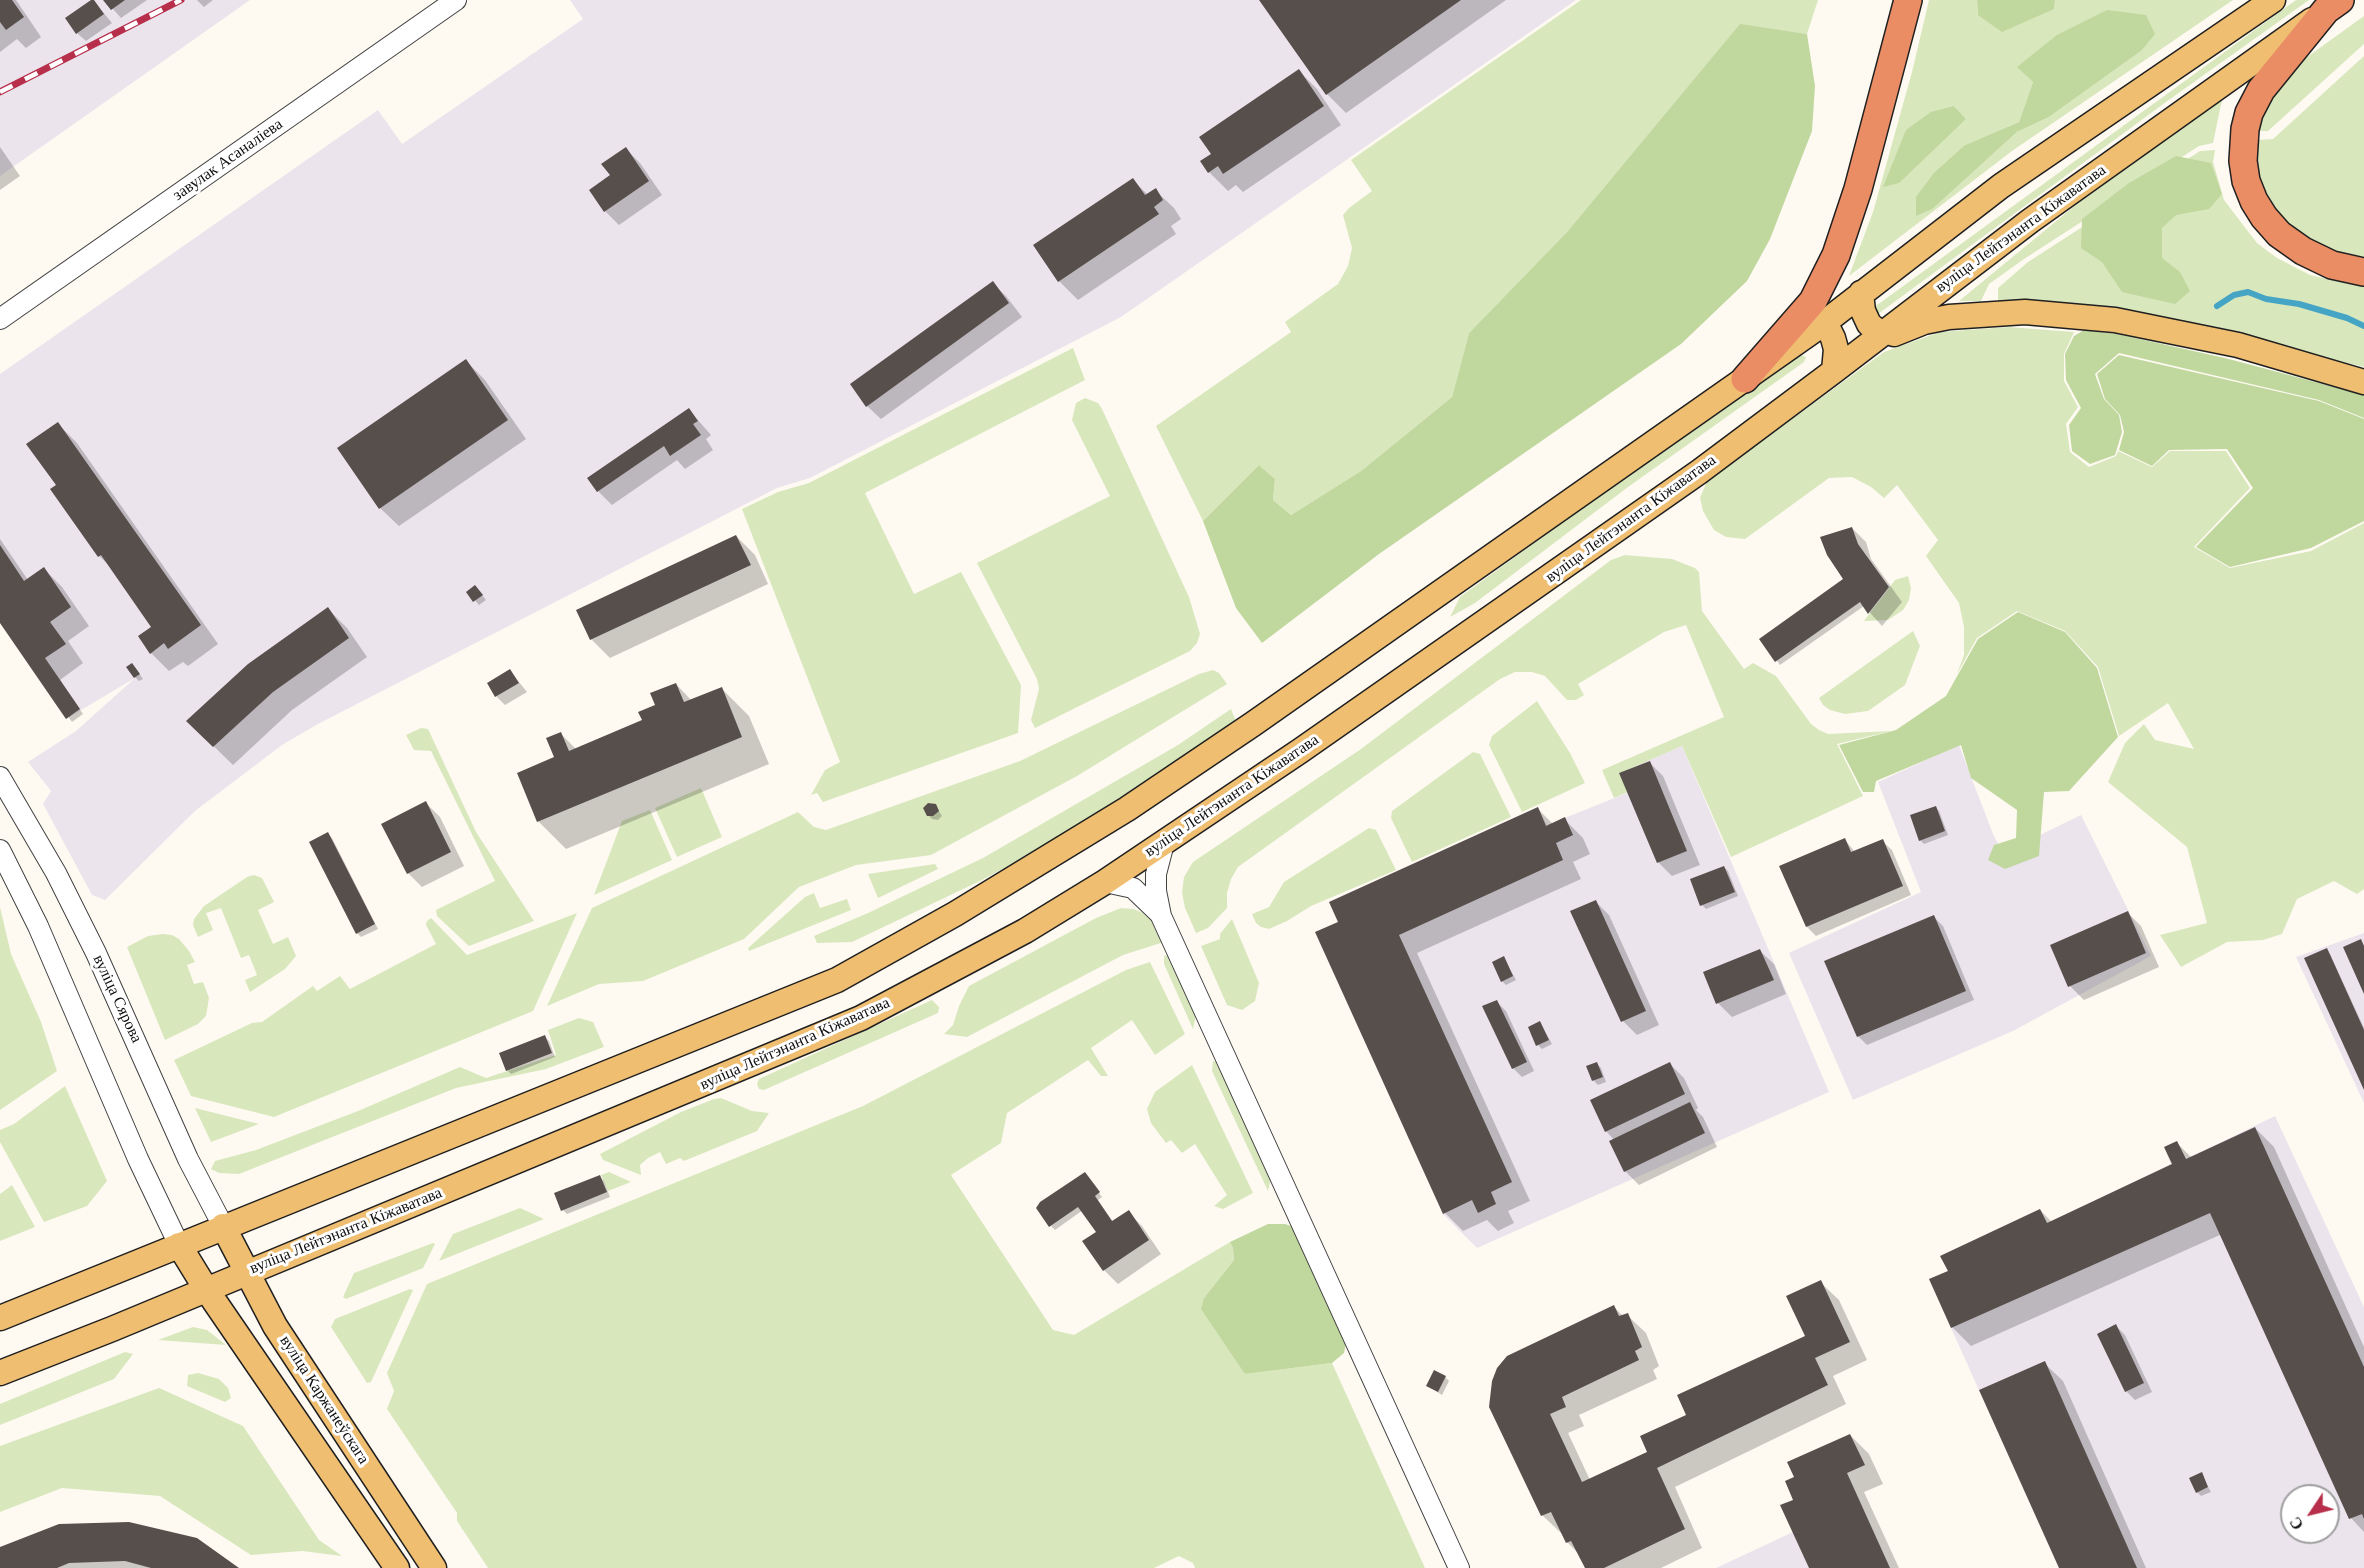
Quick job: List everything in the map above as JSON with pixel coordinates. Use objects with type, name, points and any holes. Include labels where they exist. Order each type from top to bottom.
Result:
[{"type":"highway","points":[[1745,379],[1813,301],[1836,255],[1858,189],[1908,0]]},
{"type":"highway","points":[[2333,5],[2261,90],[2249,113],[2243,161],[2246,181],[2264,217],[2279,234],[2303,251],[2332,265],[2364,272]]},
{"type":"main road","points":[[0,1318],[223,1226],[779,1004],[846,975],[965,908],[1127,809],[1427,603],[1820,326],[2001,186],[2273,0]]},
{"type":"main road","name":"вуліца Лейтэнанта Кіжаватава","points":[[0,1373],[120,1326],[861,1018],[1025,931],[1164,843],[1502,611],[1699,472],[2030,221],[2333,5]]},
{"type":"main road","points":[[1862,293],[1863,311],[1869,324],[1881,334]]},
{"type":"main road","points":[[1834,371],[1895,333],[1924,322],[1950,317],[2025,312],[2115,320],[2227,343],[2364,382]]},
{"type":"main road","points":[[1820,326],[1829,330],[1833,338],[1836,349],[1834,371]]},
{"type":"main road","name":"вуліца Каржанеўскага","points":[[223,1226],[275,1326],[434,1568]]},
{"type":"main road","name":"вуліца Каржанеўскага","points":[[179,1245],[206,1289],[397,1568]]},
{"type":"street","name":"завулак Асаналіева","points":[[0,319],[456,0]]},
{"type":"street","name":"вуліца Сярова","points":[[3,787],[57,873],[96,953],[188,1159],[223,1226]]},
{"type":"street","points":[[1164,843],[1156,874],[1156,891],[1161,916],[1459,1568]]},
{"type":"street","points":[[0,850],[38,926],[133,1149],[179,1245]]},
{"type":"street","points":[[1105,882],[1133,888],[1161,916]]},
{"type":"shaded area","points":[[0,0],[250,0],[0,176]]},
{"type":"shaded area","points":[[570,0],[1576,0],[1121,317],[810,478],[777,488],[318,724],[282,745],[195,811],[105,900],[92,895],[43,804],[51,791],[28,762],[76,731],[135,678],[66,719],[0,623],[0,374],[378,110],[402,144],[583,19]]},
{"type":"shaded area","points":[[1959,745],[1993,834],[2003,853],[2081,815],[2151,956],[2013,1031],[1853,1100],[1789,953],[1921,892],[1878,782]]},
{"type":"shaded area","points":[[1682,746],[1829,1092],[1477,1248],[1443,1214],[1315,932],[1338,922],[1329,902],[1538,807],[1547,825],[1627,793],[1619,773]]},
{"type":"shaded area","points":[[2364,933],[2364,1103],[2296,957]]},
{"type":"shaded area","points":[[2275,1116],[2364,1307],[2364,1568],[2059,1568],[1929,1279],[1948,1271],[1940,1256],[2040,1209],[2048,1223],[2171,1164],[2164,1147],[2177,1141],[2186,1159]]},
{"type":"shaded area","points":[[1793,1532],[1809,1568],[1716,1568]]},
{"type":"green space","points":[[1581,0],[1818,0],[1807,34],[1740,25],[1567,232],[1469,333],[1452,397],[1361,471],[1291,515],[1273,500],[1275,479],[1259,465],[1203,521],[1156,426],[1291,332],[1285,322],[1338,284],[1348,266],[1352,248],[1343,215],[1372,191],[1351,160]]},
{"type":"green space","points":[[1929,0],[1977,0],[1978,15],[2054,9],[2055,0],[2233,0],[2012,151],[1849,276],[1873,212],[1912,72]],"holes":[[[2141,51],[2049,117],[2017,132],[1978,167],[1965,145],[2019,122],[2033,82],[2018,67]],[[1954,106],[1966,119],[1943,140]]]},
{"type":"green space","points":[[1977,0],[2055,0],[2054,9],[2002,32],[1978,15]]},
{"type":"green space","points":[[2296,0],[2309,0],[1878,314],[1873,308]]},
{"type":"green space","points":[[2107,10],[2146,15],[2155,34],[2141,51],[2049,117],[2017,132],[1932,209],[1916,216],[1916,197],[1934,173],[1965,145],[2019,122],[2033,82],[2017,67],[2057,35]]},
{"type":"green space","points":[[2364,16],[2364,44],[2268,131],[2259,131],[2263,113],[2289,73],[2303,60]]},
{"type":"green space","points":[[1740,24],[1807,34],[1815,86],[1812,131],[1770,239],[1747,281],[1681,344],[1379,554],[1262,643],[1236,608],[1203,521],[1259,465],[1275,479],[1273,500],[1291,515],[1361,471],[1452,397],[1469,333],[1567,232]]},
{"type":"green space","points":[[2364,56],[2364,257],[2340,253],[2314,242],[2289,226],[2270,202],[2257,175],[2255,151],[2257,140],[2273,139]]},
{"type":"green space","points":[[2222,100],[2213,143],[2199,146],[2024,259],[1989,284],[1981,301],[1959,301],[2077,204]]},
{"type":"green space","points":[[1954,106],[1966,119],[1899,183],[1883,187],[1906,130],[1931,112]]},
{"type":"green space","points":[[2215,150],[2213,162],[2224,200],[2257,243],[2277,258],[2310,275],[2340,282],[2364,283],[2364,367],[2139,313],[2058,302],[1998,300],[1998,288],[2028,262],[2200,151]]},
{"type":"green space","points":[[2176,156],[2211,163],[2222,194],[2209,209],[2176,215],[2162,228],[2162,258],[2180,272],[2190,291],[2175,304],[2122,292],[2102,262],[2081,248],[2082,219],[2129,183]]},
{"type":"green space","points":[[2009,327],[2074,332],[2064,354],[2064,381],[2078,407],[2066,424],[2070,452],[2089,467],[2116,456],[2118,451],[2152,467],[2170,451],[2226,451],[2250,488],[2194,547],[2230,568],[2311,551],[2364,523],[2364,889],[2357,894],[2334,881],[2297,899],[2282,934],[2263,940],[2227,942],[2181,967],[2160,935],[2207,923],[2187,847],[2108,782],[2125,743],[2144,724],[2155,740],[2194,749],[2168,703],[2119,736],[2098,667],[2065,631],[2017,611],[1977,638],[1957,674],[1964,655],[1964,627],[1959,603],[1926,556],[1938,540],[1897,485],[1884,498],[1871,487],[1852,477],[1829,478],[1745,539],[1726,537],[1714,530],[1703,511],[1700,498],[1707,481],[1884,352],[1940,332]]},
{"type":"green space","points":[[2084,330],[2117,334],[2225,358],[2364,395],[2364,418],[2319,400],[2119,353],[2095,374],[2104,399],[2119,415],[2122,432],[2115,455],[2090,464],[2072,451],[2069,425],[2081,408],[2066,380],[2065,354],[2074,336]]},
{"type":"green space","points":[[1073,348],[1085,380],[865,493],[914,594],[961,572],[1021,685],[1018,733],[823,802],[817,793],[811,795],[825,770],[840,762],[742,509],[778,492],[809,483]]},
{"type":"green space","points":[[1801,355],[1806,357],[1804,362],[1628,487],[1475,603],[1450,617],[1460,597],[1622,479]]},
{"type":"green space","points":[[2119,355],[2319,401],[2364,419],[2364,521],[2311,548],[2230,567],[2196,547],[2253,488],[2227,449],[2169,450],[2152,466],[2119,450],[2124,432],[2120,415],[2105,399],[2097,374]]},
{"type":"green space","points":[[1085,398],[1098,403],[1102,409],[1189,597],[1200,634],[1197,643],[1190,651],[1035,728],[1031,720],[1039,689],[1037,679],[977,563],[1110,496],[1072,420],[1076,403]]},
{"type":"green space","points":[[1625,555],[1672,559],[1695,568],[1699,572],[1702,611],[1744,669],[1753,663],[1776,676],[1811,724],[1819,730],[1828,734],[1891,731],[1837,744],[1863,796],[1731,857],[1682,746],[1620,773],[1628,792],[1614,798],[1602,770],[1724,717],[1686,625],[1664,632],[1578,684],[1584,695],[1576,700],[1567,700],[1545,676],[1532,672],[1515,672],[1500,679],[1238,867],[1227,893],[1227,908],[1208,928],[1196,933],[1185,908],[1182,893],[1184,877],[1193,862],[1361,749],[1611,560]]},
{"type":"green space","points":[[1908,576],[1911,588],[1909,600],[1903,610],[1888,620],[1864,621],[1895,580]]},
{"type":"green space","points":[[2018,612],[2065,632],[2097,668],[2118,737],[2069,791],[2044,792],[2039,856],[2005,869],[1988,860],[1994,845],[2016,838],[2017,810],[1971,778],[1961,745],[1876,781],[1874,792],[1863,792],[1839,745],[1896,730],[1946,696],[1978,639]]},
{"type":"green space","points":[[1913,631],[1920,646],[1905,685],[1868,711],[1845,714],[1830,710],[1823,705],[1819,698]]},
{"type":"green space","points":[[1213,670],[1219,673],[1227,684],[1077,776],[931,855],[856,865],[799,887],[744,939],[643,981],[599,984],[547,1006],[592,908],[798,812],[814,827],[826,830],[1020,761],[1199,674]]},
{"type":"green space","points":[[1537,701],[1570,753],[1585,783],[1522,812],[1489,745],[1492,736]]},
{"type":"green space","points":[[1231,709],[1235,719],[1226,735],[1055,841],[980,881],[852,942],[817,943],[814,936],[983,858],[1178,745]]},
{"type":"green space","points":[[421,728],[428,729],[476,832],[534,921],[469,946],[437,916],[436,910],[495,881],[431,751],[414,750],[406,735]]},
{"type":"green space","points":[[1473,752],[1480,754],[1511,817],[1412,862],[1391,818],[1392,811]]},
{"type":"green space","points":[[701,788],[722,837],[677,857],[655,808]]},
{"type":"green space","points":[[650,810],[672,860],[594,895],[622,821]]},
{"type":"green space","points":[[1369,828],[1376,830],[1396,870],[1311,906],[1269,929],[1256,923],[1252,914],[1269,907],[1284,882]]},
{"type":"green space","points":[[935,864],[938,869],[878,898],[868,874]]},
{"type":"green space","points":[[254,875],[262,878],[274,902],[258,910],[273,944],[288,937],[296,956],[285,969],[250,992],[245,980],[257,975],[249,955],[241,958],[221,908],[206,913],[213,930],[198,937],[193,925],[194,919],[204,906],[247,877]]},
{"type":"green space","points":[[814,893],[820,908],[847,899],[851,910],[749,951],[748,948],[805,897]]},
{"type":"green space","points":[[0,907],[11,954],[41,1022],[57,1071],[0,1110]]},
{"type":"green space","points":[[1121,908],[1141,912],[1153,922],[1164,942],[1123,955],[967,1037],[944,1034],[953,1025],[969,986],[1096,918]]},
{"type":"green space","points":[[577,913],[533,1011],[274,1117],[191,1096],[174,1060],[252,1023],[262,1022],[313,986],[317,991],[340,976],[350,989],[436,944],[426,925],[431,918],[467,955]]},
{"type":"green space","points":[[1232,919],[1259,983],[1255,1001],[1242,1010],[1227,1005],[1201,946],[1220,939],[1220,934]]},
{"type":"green space","points":[[163,934],[179,939],[189,951],[195,962],[187,965],[194,984],[203,982],[209,998],[206,1016],[198,1024],[165,1040],[127,947],[148,936]]},
{"type":"green space","points":[[1171,954],[1196,1015],[1193,1029],[1164,964],[1164,956]]},
{"type":"green space","points":[[1150,962],[1185,1034],[1155,1055],[1132,1020],[1091,1048],[1108,1076],[1101,1076],[1088,1060],[1007,1113],[1001,1143],[951,1175],[1053,1330],[1074,1335],[1230,1242],[1234,1260],[1204,1298],[1245,1374],[1332,1363],[1425,1568],[1195,1568],[1193,1563],[1179,1556],[1154,1568],[488,1568],[457,1521],[457,1513],[387,1409],[394,1391],[387,1373],[427,1284],[863,1106],[1126,970]]},
{"type":"green space","points":[[932,1000],[939,1007],[938,1013],[764,1090],[759,1089],[757,1084],[759,1079]]},
{"type":"green space","points":[[579,1018],[593,1022],[604,1047],[546,1069],[456,1088],[239,1174],[219,1173],[211,1169],[215,1161],[256,1150],[358,1111],[460,1067],[486,1078],[556,1055],[548,1030]]},
{"type":"green space","points":[[1213,1061],[1219,1063],[1271,1178],[1268,1191],[1212,1071]]},
{"type":"green space","points":[[1192,1065],[1253,1193],[1223,1209],[1214,1206],[1227,1195],[1195,1144],[1182,1153],[1171,1140],[1166,1143],[1151,1123],[1147,1109],[1155,1092]]},
{"type":"green space","points":[[65,1086],[107,1181],[87,1206],[44,1222],[0,1142],[0,1130],[14,1124]]},
{"type":"green space","points":[[721,1098],[752,1111],[769,1113],[757,1131],[684,1161],[680,1158],[666,1164],[660,1152],[640,1165],[641,1175],[603,1160],[600,1154],[681,1112]]},
{"type":"green space","points":[[195,1108],[259,1124],[211,1142]]},
{"type":"green space","points":[[609,1172],[631,1182],[608,1191],[601,1175]]},
{"type":"green space","points":[[12,1185],[35,1227],[0,1241],[0,1194]]},
{"type":"green space","points":[[520,1208],[544,1219],[439,1261],[453,1234]]},
{"type":"green space","points":[[1268,1224],[1285,1224],[1294,1227],[1347,1338],[1344,1353],[1332,1363],[1245,1374],[1201,1309],[1204,1298],[1234,1260],[1230,1242]]},
{"type":"green space","points":[[435,1244],[423,1268],[346,1299],[343,1297],[354,1273]]},
{"type":"green space","points":[[410,1289],[413,1290],[371,1382],[367,1383],[331,1327],[335,1319]]},
{"type":"green space","points":[[193,1327],[207,1330],[226,1345],[158,1340]]},
{"type":"green space","points":[[125,1352],[133,1354],[114,1379],[0,1425],[0,1404]]},
{"type":"green space","points":[[198,1373],[219,1379],[228,1388],[231,1398],[225,1402],[187,1386],[188,1375]]},
{"type":"green space","points":[[159,1388],[243,1426],[319,1540],[342,1556],[302,1551],[251,1555],[160,1496],[62,1488],[0,1512],[0,1446]]},
{"type":"building","points":[[0,0],[12,0],[24,17],[6,30],[0,22]]},
{"type":"building","points":[[94,0],[104,14],[76,34],[65,18]]},
{"type":"building","points":[[103,0],[125,0],[111,10]]},
{"type":"building","points":[[1259,0],[1461,0],[1326,95]]},
{"type":"building","points":[[1299,69],[1324,106],[1223,174],[1218,166],[1208,173],[1200,161],[1211,154],[1199,137]]},
{"type":"building","points":[[626,147],[649,181],[604,212],[589,190],[610,175],[601,164]]},
{"type":"building","points":[[1133,178],[1145,195],[1156,188],[1163,200],[1154,207],[1159,214],[1058,282],[1033,245]]},
{"type":"building","points":[[993,281],[1009,303],[866,407],[850,384]]},
{"type":"building","points":[[466,359],[508,420],[379,509],[337,448]]},
{"type":"building","points":[[689,408],[698,421],[693,424],[701,435],[670,456],[664,446],[597,492],[587,478]]},
{"type":"building","points":[[58,422],[201,625],[168,649],[164,643],[150,654],[138,636],[151,627],[101,555],[98,557],[50,489],[56,485],[26,444]]},
{"type":"building","points":[[1852,527],[1858,544],[1889,587],[1868,614],[1860,602],[1775,662],[1759,639],[1843,579],[1827,555],[1820,537]]},
{"type":"building","points":[[736,535],[751,565],[590,640],[576,610]]},
{"type":"building","points":[[0,545],[24,581],[44,567],[71,607],[50,622],[66,644],[45,658],[80,709],[66,719],[0,623]]},
{"type":"building","points":[[475,585],[483,595],[473,602],[466,592]]},
{"type":"building","points":[[328,607],[349,638],[273,692],[213,747],[186,721],[248,664]]},
{"type":"building","points":[[132,663],[140,674],[134,678],[126,667]]},
{"type":"building","points":[[510,669],[519,683],[495,697],[487,683]]},
{"type":"building","points":[[676,683],[684,702],[722,687],[742,737],[537,822],[517,773],[554,757],[546,738],[561,732],[569,751],[642,720],[638,712],[655,705],[650,693]]},
{"type":"building","points":[[1650,761],[1687,851],[1657,863],[1619,773]]},
{"type":"building","points":[[426,801],[451,852],[407,874],[381,824]]},
{"type":"building","points":[[928,803],[936,804],[939,811],[933,816],[927,816],[923,808]]},
{"type":"building","points":[[1936,806],[1945,831],[1919,841],[1910,815]]},
{"type":"building","points":[[1538,807],[1546,826],[1565,817],[1573,835],[1556,843],[1563,860],[1399,935],[1512,1182],[1491,1192],[1496,1204],[1478,1213],[1472,1200],[1443,1214],[1315,932],[1338,922],[1329,902]]},
{"type":"building","points":[[328,832],[375,924],[356,934],[309,842]]},
{"type":"building","points":[[1845,838],[1851,852],[1883,839],[1903,886],[1806,927],[1779,866]]},
{"type":"building","points":[[1724,866],[1735,892],[1700,906],[1690,879]]},
{"type":"building","points":[[1596,900],[1646,1011],[1621,1022],[1570,911]]},
{"type":"building","points":[[2128,911],[2146,953],[2068,987],[2050,945]]},
{"type":"building","points":[[1934,915],[1966,991],[1857,1037],[1824,961]]},
{"type":"building","points":[[2361,939],[2364,946],[2364,994],[2343,947]]},
{"type":"building","points":[[2327,948],[2364,1030],[2364,1090],[2304,958]]},
{"type":"building","points":[[1760,949],[1774,980],[1716,1004],[1703,972]]},
{"type":"building","points":[[1504,956],[1513,976],[1501,982],[1492,962]]},
{"type":"building","points":[[1497,1000],[1527,1062],[1512,1069],[1482,1006]]},
{"type":"building","points":[[1540,1021],[1549,1040],[1536,1046],[1528,1027]]},
{"type":"building","points":[[545,1035],[552,1053],[506,1071],[499,1053]]},
{"type":"building","points":[[1597,1062],[1603,1077],[1592,1081],[1586,1066]]},
{"type":"building","points":[[1670,1062],[1685,1094],[1605,1132],[1590,1100]]},
{"type":"building","points":[[1690,1102],[1705,1133],[1624,1172],[1609,1141]]},
{"type":"building","points":[[2255,1127],[2364,1367],[2364,1519],[2362,1514],[2349,1519],[2340,1499],[2340,1484],[2333,1484],[2210,1213],[1951,1328],[1929,1279],[1948,1271],[1940,1256],[2040,1209],[2047,1223],[2172,1164],[2164,1147],[2177,1141],[2186,1159]]},
{"type":"building","points":[[1085,1172],[1100,1192],[1095,1196],[1112,1221],[1129,1210],[1149,1240],[1103,1271],[1082,1241],[1096,1232],[1078,1207],[1049,1227],[1036,1208],[1040,1202]]},
{"type":"building","points":[[600,1175],[607,1192],[561,1211],[554,1193]]},
{"type":"building","points":[[1821,1280],[1850,1342],[1815,1358],[1828,1385],[1657,1468],[1685,1529],[1604,1568],[1585,1568],[1571,1541],[1566,1543],[1551,1512],[1541,1516],[1489,1407],[1492,1381],[1497,1368],[1507,1356],[1614,1305],[1619,1316],[1628,1313],[1642,1347],[1635,1351],[1639,1360],[1562,1397],[1566,1407],[1550,1414],[1582,1482],[1647,1452],[1640,1436],[1686,1415],[1677,1395],[1805,1336],[1786,1296]]},
{"type":"building","points":[[2116,1324],[2144,1383],[2125,1392],[2097,1334]]},
{"type":"building","points":[[2045,1361],[2137,1568],[2059,1568],[1979,1390]]},
{"type":"building","points":[[1434,1370],[1446,1376],[1438,1392],[1426,1386]]},
{"type":"building","points":[[1850,1434],[1865,1465],[1847,1473],[1890,1568],[1809,1568],[1780,1505],[1793,1500],[1785,1481],[1794,1477],[1787,1462]]},
{"type":"building","points":[[2202,1472],[2208,1487],[2196,1493],[2189,1478]]},
{"type":"building","points":[[129,1522],[197,1538],[239,1568],[151,1568],[125,1561],[69,1563],[57,1568],[0,1568],[0,1547],[59,1524]]},
{"type":"waterway","points":[[2217,306],[2234,295],[2248,292],[2266,299],[2299,304],[2347,318],[2364,326]]},
{"type":"railway","points":[[0,92],[181,0]]}]
